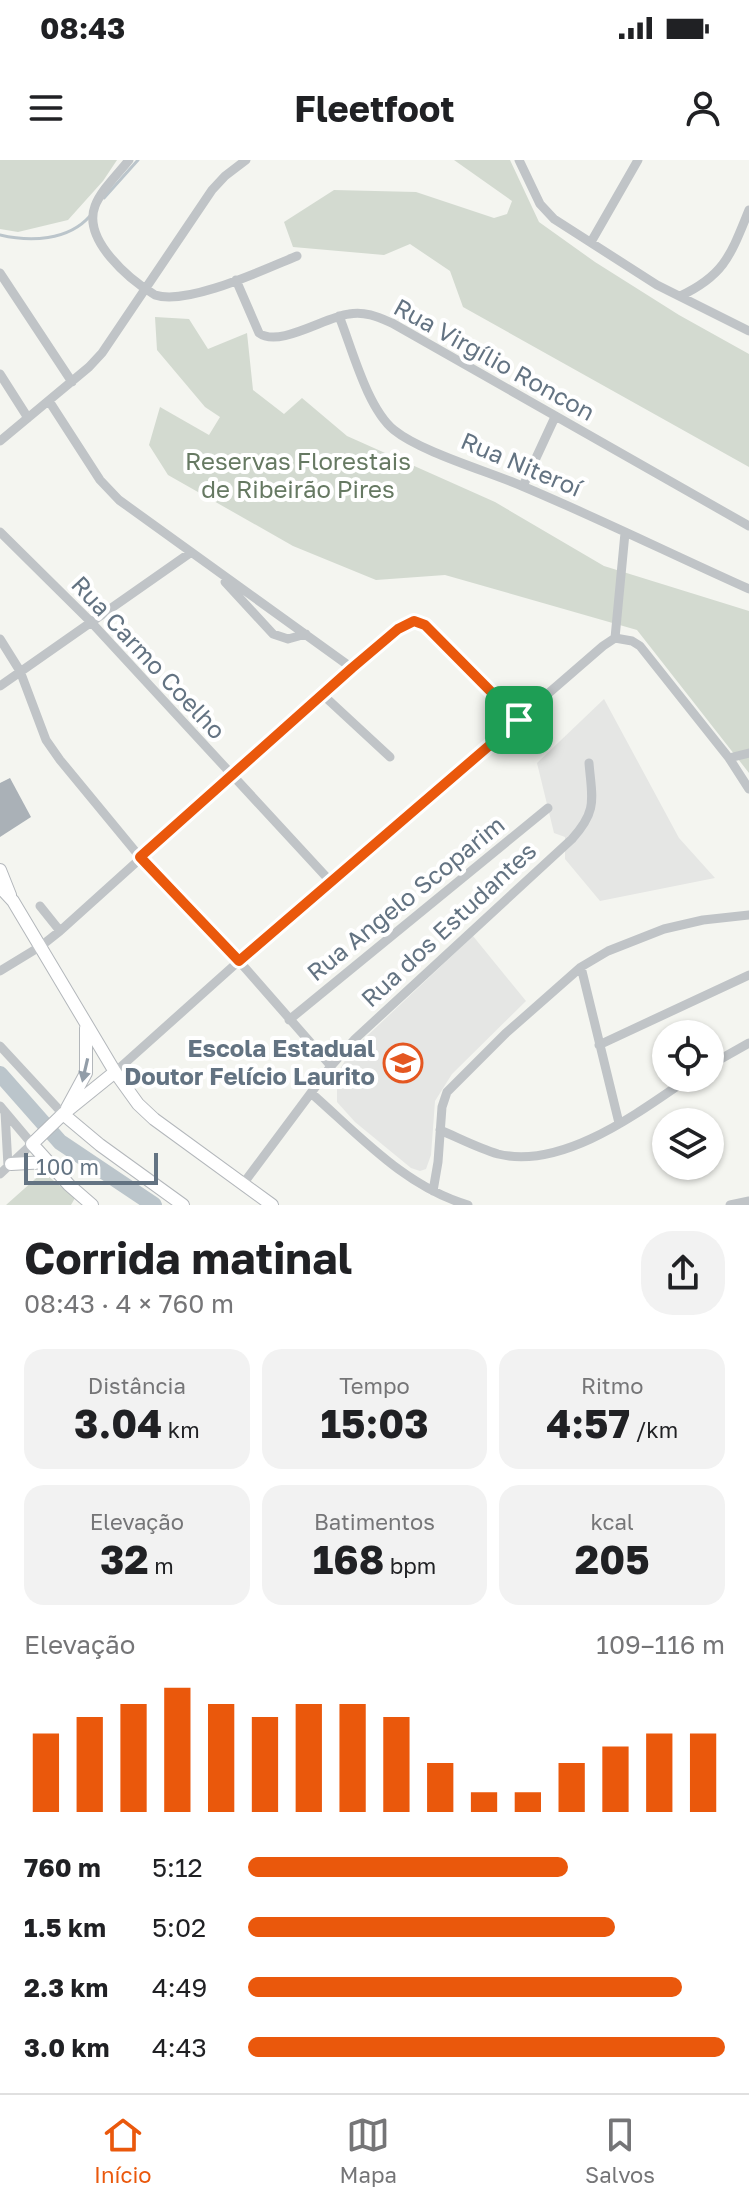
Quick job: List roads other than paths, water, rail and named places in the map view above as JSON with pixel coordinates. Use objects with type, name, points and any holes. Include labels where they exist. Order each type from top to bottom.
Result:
[{"type":"main road","points":[[0,871],[13,901],[115,1072],[138,1104],[272,1205]]},
{"type":"main road","points":[[0,887],[13,901]]},
{"type":"main road","points":[[60,1118],[86,1073],[86,1022]]},
{"type":"main road","points":[[92,1205],[32,1144],[115,1072]]},
{"type":"main road","points":[[60,1118],[183,1205]]},
{"type":"main road","points":[[10,1165],[47,1162]]},
{"type":"street","points":[[129,160],[94,207],[92,224],[99,242],[119,266],[146,290],[161,298],[175,298],[236,280],[297,256]]},
{"type":"street","points":[[0,441],[102,353],[212,190],[246,160]]},
{"type":"street","points":[[519,160],[547,213],[657,285],[749,331]]},
{"type":"street","points":[[591,242],[638,160]]},
{"type":"street","points":[[680,296],[703,285],[723,267],[749,210]]},
{"type":"street","points":[[0,273],[72,382]]},
{"type":"street","name":"Rua Virgílio Roncon","points":[[236,280],[259,333],[264,336],[286,335],[339,316],[363,313],[392,323],[749,526]]},
{"type":"street","name":"Rua Niteroí","points":[[339,316],[372,398],[393,429],[423,446],[523,486],[749,589]]},
{"type":"street","points":[[0,374],[28,418]]},
{"type":"street","points":[[49,401],[110,492],[352,668]]},
{"type":"street","points":[[523,486],[555,417]]},
{"type":"street","name":"Rua Carmo Coelho","points":[[0,532],[91,622],[331,882]]},
{"type":"street","points":[[615,638],[625,533]]},
{"type":"street","points":[[0,686],[190,553]]},
{"type":"street","points":[[218,573],[273,634],[288,639],[306,634]]},
{"type":"street","points":[[0,971],[60,931],[352,668],[398,629],[414,621],[425,625],[519,720]]},
{"type":"street","points":[[115,1072],[239,961],[615,638],[640,646],[729,758],[749,789]]},
{"type":"street","points":[[0,639],[20,671],[39,725],[53,750],[140,857],[239,961],[331,1066]]},
{"type":"street","points":[[323,695],[390,757]]},
{"type":"street","points":[[729,758],[749,753]]},
{"type":"street","name":"Rua dos Estudantes","points":[[243,1184],[331,1066],[355,1039],[589,821],[592,808],[589,763]]},
{"type":"street","name":"Rua Angelo Scoparim","points":[[289,1020],[548,808]]},
{"type":"street","points":[[40,906],[60,931]]},
{"type":"street","points":[[433,1191],[444,1098],[453,1084],[581,967],[608,951],[664,929],[703,920],[749,915]]},
{"type":"street","points":[[581,967],[619,1123]]},
{"type":"street","points":[[599,1045],[749,975]]},
{"type":"street","points":[[724,1057],[749,1043]]},
{"type":"street","points":[[0,1046],[60,1118]]},
{"type":"street","points":[[440,1130],[481,1148],[514,1156],[551,1152],[574,1146],[619,1123],[667,1092]]},
{"type":"street","points":[[311,1093],[399,1170],[433,1191],[468,1205]]},
{"type":"street","points":[[0,1174],[32,1144],[3,1109]]},
{"type":"street","points":[[3,1109],[10,1165]]},
{"type":"street","points":[[730,1205],[749,1201]]},
{"type":"waterway","points":[[104,198],[138,160]]},
{"type":"waterway","points":[[0,235],[48,238],[71,230],[90,216]]},
{"type":"waterway","points":[[0,1074],[60,1142],[154,1205]]},
{"type":"place","name":"Escola Estadual Doutor Felício Laurito","points":[[403,1063]]},
{"type":"park label","name":"Reservas Florestais de Ribeirão Pires","points":[[298,476]]}]
